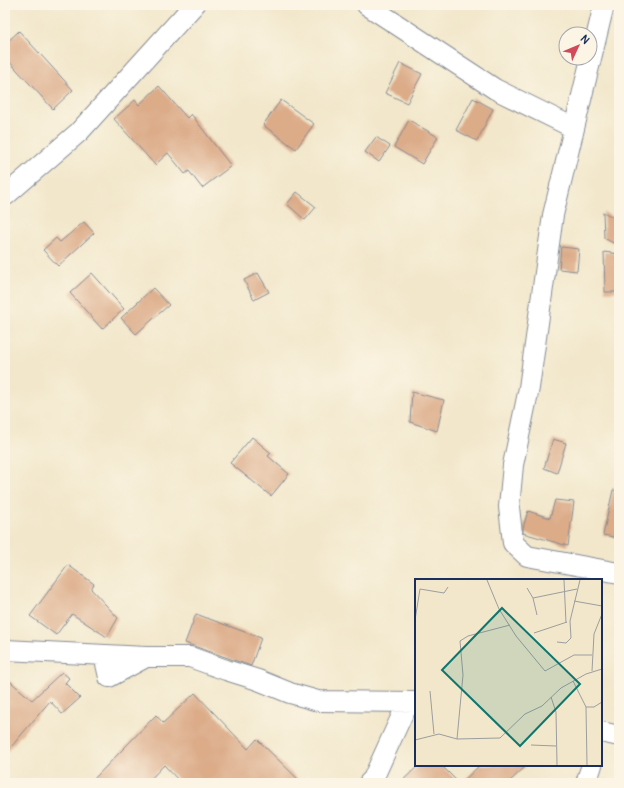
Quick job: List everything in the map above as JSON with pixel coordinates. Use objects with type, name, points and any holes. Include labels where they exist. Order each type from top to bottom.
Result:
[{"type":"street","points":[[5,196],[79,132],[194,5]]},
{"type":"street","points":[[367,5],[495,89],[574,128]]},
{"type":"street","points":[[604,5],[553,215],[529,388],[513,465],[509,507],[513,543],[528,556],[619,573]]},
{"type":"street","points":[[5,650],[104,655],[109,677],[146,657],[190,657],[258,680],[290,693],[318,701],[414,702]]},
{"type":"street","points":[[369,783],[373,779],[404,712],[414,702]]},
{"type":"street","points":[[586,783],[592,766]]},
{"type":"building","points":[[19,31],[73,90],[53,109],[5,57],[5,44]]},
{"type":"building","points":[[400,63],[422,74],[407,103],[385,93]]},
{"type":"building","points":[[159,86],[187,118],[191,114],[231,166],[202,188],[189,171],[185,174],[168,153],[155,165],[114,119],[135,100],[139,105]]},
{"type":"building","points":[[473,98],[493,109],[477,141],[456,130]]},
{"type":"building","points":[[281,100],[314,124],[296,149],[263,125]]},
{"type":"building","points":[[409,120],[438,137],[422,164],[394,147]]},
{"type":"building","points":[[376,137],[390,146],[379,162],[365,152]]},
{"type":"building","points":[[297,192],[316,207],[305,220],[287,204]]},
{"type":"building","points":[[603,212],[619,220],[619,246],[604,238]]},
{"type":"building","points":[[84,222],[94,233],[58,266],[43,250],[56,238],[60,242]]},
{"type":"building","points":[[561,247],[579,249],[577,271],[559,269]]},
{"type":"building","points":[[604,252],[619,254],[619,292],[605,292]]},
{"type":"building","points":[[92,273],[124,309],[102,329],[70,293]]},
{"type":"building","points":[[258,273],[269,292],[254,300],[244,280]]},
{"type":"building","points":[[153,288],[169,305],[136,334],[121,318]]},
{"type":"building","points":[[412,392],[444,400],[437,431],[410,422]]},
{"type":"building","points":[[252,437],[271,453],[268,456],[289,474],[271,496],[230,463]]},
{"type":"building","points":[[553,439],[566,443],[557,473],[544,468]]},
{"type":"building","points":[[613,490],[619,491],[619,538],[603,535]]},
{"type":"building","points":[[555,500],[574,502],[568,546],[523,533],[528,511],[550,518]]},
{"type":"building","points":[[68,565],[94,584],[91,589],[118,618],[107,637],[72,614],[56,635],[30,616]]},
{"type":"building","points":[[196,614],[261,638],[251,666],[185,643]]},
{"type":"building","points":[[62,672],[69,678],[65,683],[80,698],[62,714],[50,701],[5,754],[5,677],[32,700]]},
{"type":"building","points":[[195,693],[248,749],[257,739],[302,783],[181,783],[164,765],[147,783],[90,783],[156,715],[163,723]]},
{"type":"building","points":[[418,766],[442,766],[459,783],[400,783]]},
{"type":"building","points":[[479,766],[526,766],[508,783],[461,783]]}]
